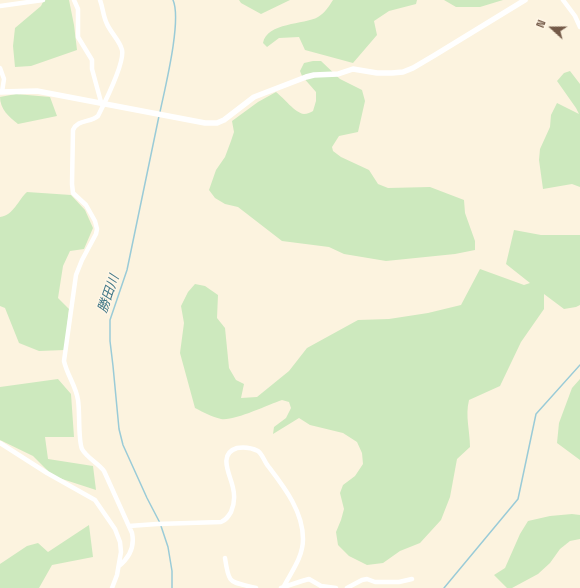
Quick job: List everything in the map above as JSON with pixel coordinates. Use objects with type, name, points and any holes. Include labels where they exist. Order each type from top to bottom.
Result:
[{"type":"street","points":[[0,6],[43,0]]},
{"type":"street","points":[[74,0],[78,9],[78,37],[92,60],[92,68],[103,102]]},
{"type":"street","points":[[100,0],[104,15],[122,50],[122,55],[120,66],[98,116],[94,119],[80,122],[73,130],[73,193],[86,205],[95,221],[97,229],[76,275],[64,362],[78,399],[81,447],[86,454],[104,471],[129,526],[133,540],[130,554],[126,561],[119,566]]},
{"type":"street","points":[[0,68],[4,79],[1,92],[37,91],[103,102],[204,123],[217,123],[230,117],[254,97],[306,77],[314,75],[338,74],[353,69],[392,74],[413,68],[484,26],[524,0]]},
{"type":"street","points":[[563,0],[580,27]]},
{"type":"street","points":[[0,442],[47,473],[95,500],[115,529],[120,542],[119,566],[112,588]]},
{"type":"street","points":[[129,526],[225,521],[234,502],[234,490],[226,465],[228,456],[237,448],[249,448],[256,450],[262,454],[266,464],[276,476],[296,508],[302,528],[303,539],[300,558],[283,587]]},
{"type":"street","points":[[225,558],[227,576],[229,579],[234,582],[256,588]]},
{"type":"street","points":[[283,587],[309,579],[321,586],[336,588]]},
{"type":"street","points":[[347,588],[367,579],[375,582],[399,582],[412,579]]},
{"type":"green space","points":[[44,0],[69,0],[77,50],[31,66],[15,67],[13,46],[15,28],[41,6]]},
{"type":"green space","points":[[239,0],[290,0],[261,14],[241,3]]},
{"type":"green space","points":[[333,0],[417,0],[416,4],[389,11],[374,21],[377,35],[353,63],[305,50],[299,37],[279,38],[267,47],[263,43],[266,36],[271,31],[318,17],[325,11]]},
{"type":"green space","points":[[444,0],[503,0],[480,7],[456,7]]},
{"type":"green space","points":[[321,61],[340,79],[362,90],[365,101],[358,132],[339,136],[332,147],[333,151],[341,157],[369,170],[378,184],[388,188],[430,187],[464,200],[465,213],[475,241],[475,250],[455,254],[386,261],[344,254],[329,247],[282,241],[238,207],[225,204],[215,198],[209,190],[216,170],[225,157],[234,132],[232,121],[258,102],[276,92],[297,111],[305,114],[313,111],[316,101],[316,92],[302,76],[300,71],[304,63]]},
{"type":"green space","points":[[570,71],[580,84],[580,187],[572,184],[543,189],[539,160],[540,149],[550,127],[551,115],[557,103],[579,114],[557,81],[564,73]]},
{"type":"green space","points":[[16,94],[50,97],[57,116],[18,124],[8,116],[0,101],[0,97]]},
{"type":"green space","points":[[27,192],[71,195],[85,210],[93,228],[84,249],[70,251],[63,266],[58,298],[69,309],[65,350],[39,351],[19,343],[5,308],[0,306],[0,217],[9,213]]},
{"type":"green space","points":[[514,230],[541,235],[580,235],[580,305],[564,309],[544,294],[544,309],[521,342],[500,386],[469,400],[468,418],[470,447],[457,459],[450,497],[441,520],[420,543],[400,551],[383,563],[367,565],[349,556],[338,545],[336,532],[344,509],[340,493],[343,485],[355,476],[363,464],[362,453],[357,442],[343,433],[310,425],[299,418],[273,434],[274,427],[286,418],[291,408],[289,402],[282,400],[234,418],[227,419],[214,417],[195,408],[180,353],[184,323],[181,306],[188,292],[195,284],[205,286],[218,295],[217,318],[225,328],[229,368],[236,380],[244,384],[241,398],[257,397],[289,371],[307,348],[358,320],[389,319],[428,313],[461,305],[480,269],[524,285],[530,283],[506,264]]},
{"type":"green space","points":[[58,379],[71,394],[74,437],[45,437],[48,459],[93,466],[96,490],[53,476],[33,456],[0,440],[0,387]]},
{"type":"green space","points":[[580,379],[580,460],[557,443],[559,423],[572,388]]},
{"type":"green space","points":[[572,514],[580,515],[580,539],[570,541],[560,549],[550,563],[538,574],[512,588],[507,588],[494,575],[505,568],[520,534],[528,521],[550,516]]},
{"type":"green space","points":[[89,525],[93,557],[52,565],[39,588],[0,588],[0,564],[27,546],[38,543],[48,552]]},
{"type":"waterway","name":"勝田川","points":[[160,112],[169,71],[174,38],[175,10],[173,0]]},
{"type":"waterway","name":"勝田川","points":[[159,116],[127,270],[110,320],[110,341],[119,429],[123,445],[160,523],[168,547],[172,571],[172,588]]},
{"type":"waterway","points":[[444,588],[518,499],[536,414],[580,365]]}]
